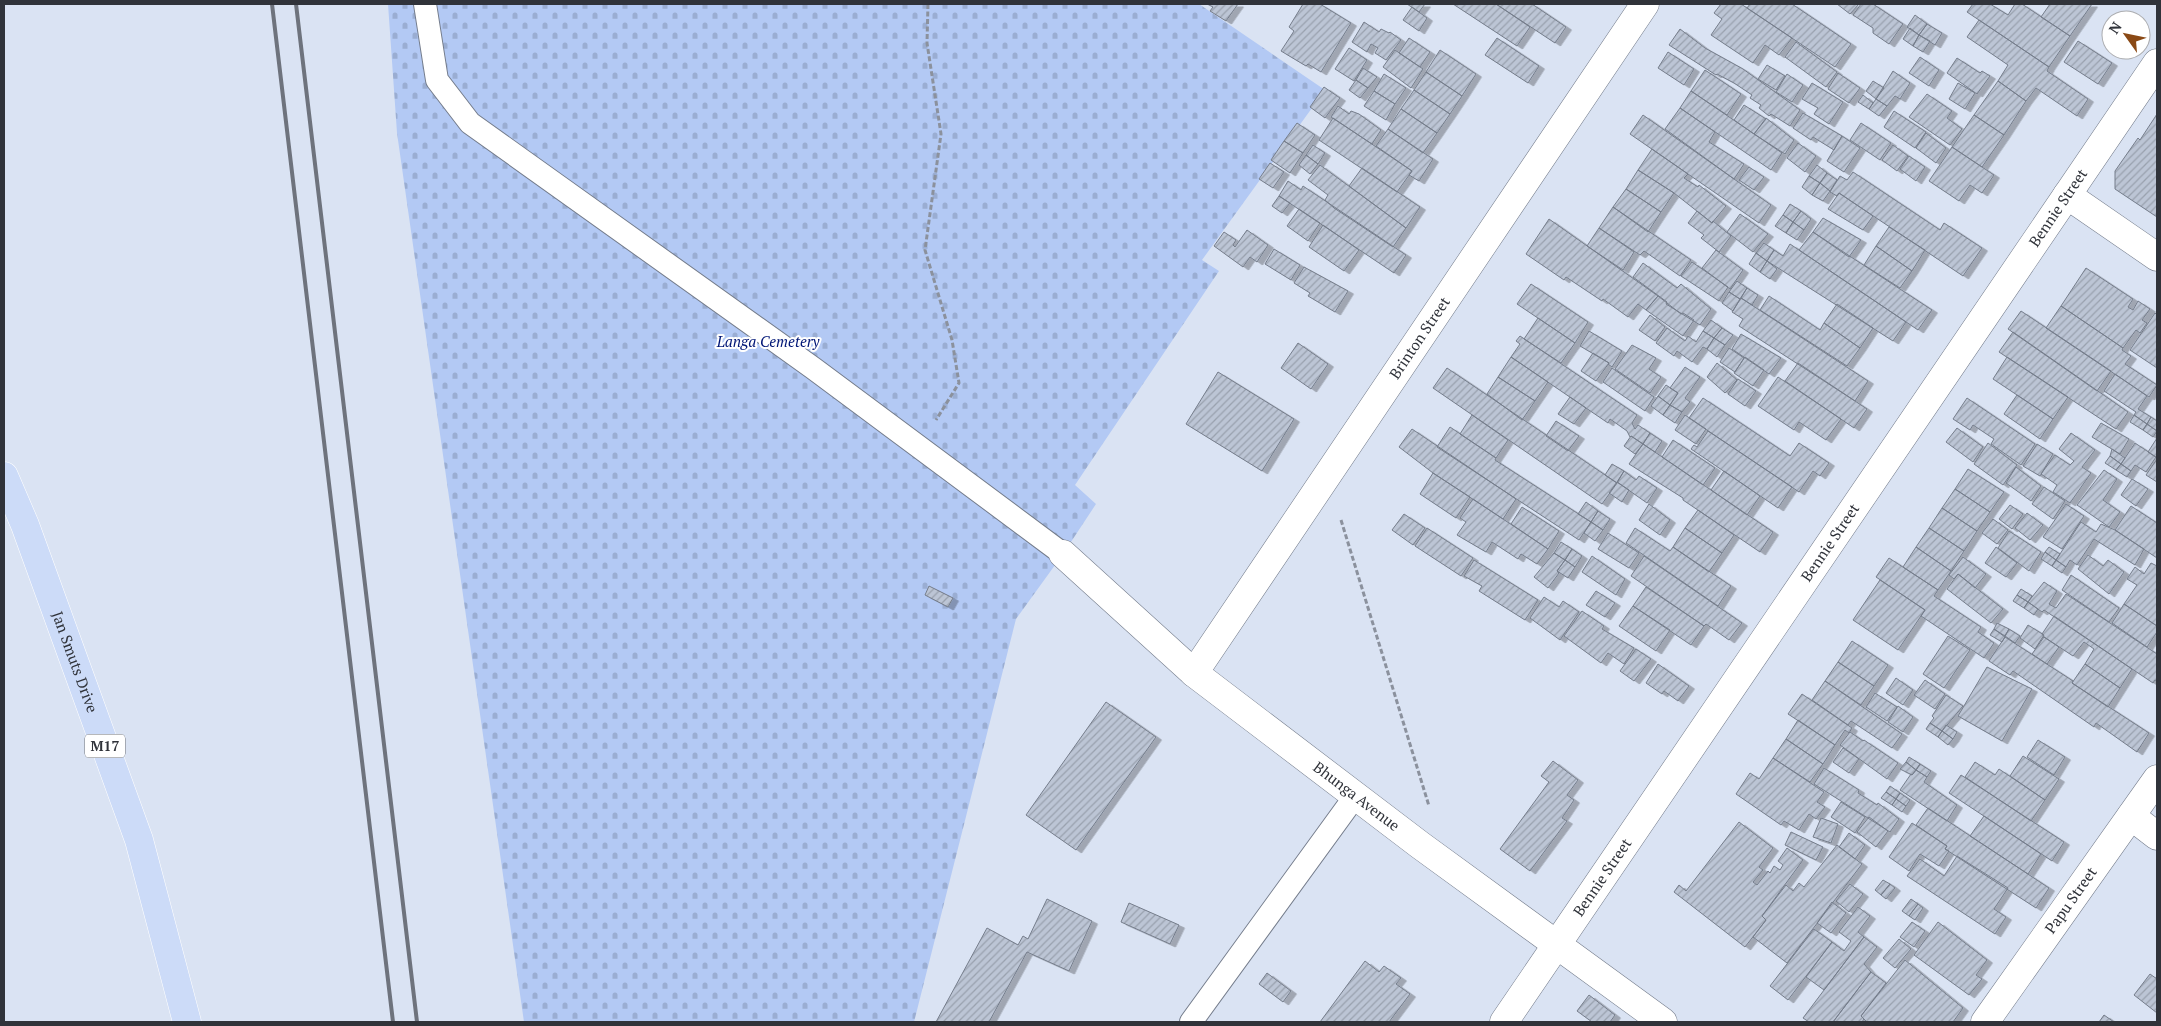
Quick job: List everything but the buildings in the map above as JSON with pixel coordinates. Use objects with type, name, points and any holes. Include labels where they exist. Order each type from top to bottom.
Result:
[{"type":"main road","name":"Jan Smuts Drive","points":[[4,476],[25,525],[139,840],[187,1022]]},
{"type":"street","name":"Brinton Street","points":[[1194,672],[1645,4]]},
{"type":"street","name":"Bennie Street","points":[[1504,1022],[2157,63]]},
{"type":"street","points":[[2067,196],[2157,257]]},
{"type":"street","name":"Bhunga Avenue","points":[[1063,554],[1194,672],[1420,845],[1663,1022]]},
{"type":"street","name":"Papu Street","points":[[1985,1022],[2157,779]]},
{"type":"street","points":[[2131,816],[2157,836]]},
{"type":"lane","points":[[425,4],[437,80],[470,123],[813,368],[1063,554]]},
{"type":"lane","points":[[1192,1022],[1356,795]]},
{"type":"path","points":[[919,447],[959,383],[952,340],[925,250],[941,134],[927,43],[928,4]]},
{"type":"path","points":[[1316,491],[1336,504],[1434,821],[1420,845]]},
{"type":"green space","name":"Langa Cemetery","points":[[388,4],[1199,4],[1325,90],[1202,260],[1219,271],[1075,485],[1096,504],[1016,619],[914,1022],[524,1022],[397,133]]},
{"type":"railway","points":[[272,4],[393,1022]]},
{"type":"railway","points":[[296,4],[417,1022]]}]
